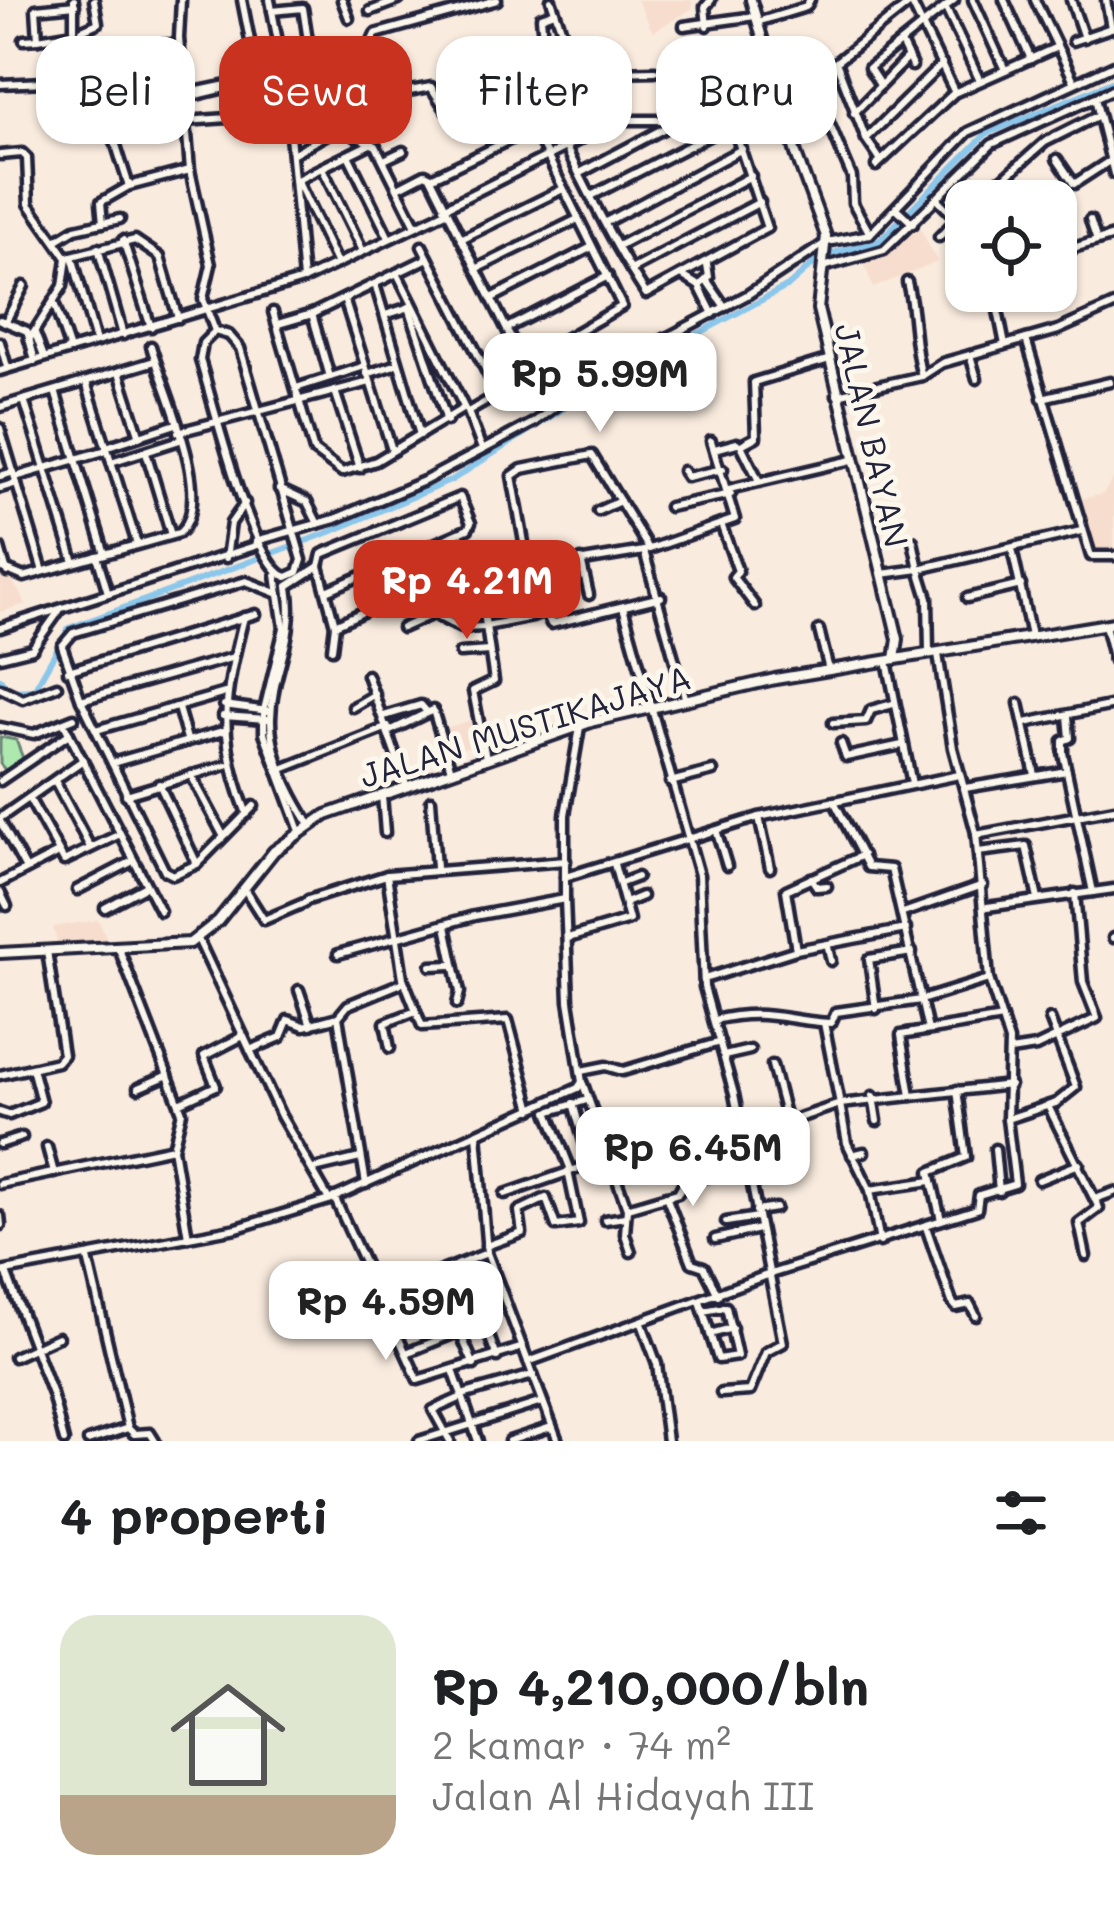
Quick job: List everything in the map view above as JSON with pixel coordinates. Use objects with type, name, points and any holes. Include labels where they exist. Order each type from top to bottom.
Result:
[{"type":"main road","points":[[752,0],[826,247]]},
{"type":"main road","name":"JALAN BAYAN","points":[[826,247],[817,302],[898,639],[891,661]]},
{"type":"main road","name":"JALAN MUSTIKAJAYA","points":[[198,939],[274,851],[300,831],[406,784],[649,705],[1109,624]]},
{"type":"main road","points":[[898,639],[929,656]]},
{"type":"main road","points":[[0,953],[173,948],[198,939]]},
{"type":"street","points":[[83,36],[82,30],[98,23],[94,0]]},
{"type":"street","points":[[179,36],[181,0]]},
{"type":"street","points":[[242,0],[249,36]]},
{"type":"street","points":[[270,0],[277,36]]},
{"type":"street","points":[[342,0],[349,18]]},
{"type":"street","points":[[370,10],[399,0]]},
{"type":"street","points":[[375,36],[497,0]]},
{"type":"street","points":[[551,0],[563,36]]},
{"type":"street","points":[[707,26],[704,7],[713,0]]},
{"type":"street","points":[[684,26],[756,19],[806,7],[810,0]]},
{"type":"street","points":[[880,85],[869,68],[925,28],[954,0]]},
{"type":"street","points":[[973,0],[1005,70]]},
{"type":"street","points":[[1004,0],[1031,59]]},
{"type":"street","points":[[1035,0],[1074,81]]},
{"type":"street","points":[[1073,41],[1112,28],[1106,0]]},
{"type":"street","points":[[954,93],[913,1],[837,60],[854,113],[878,164],[954,93],[1057,47]]},
{"type":"street","points":[[1073,1],[1084,38]]},
{"type":"street","points":[[38,36],[36,9],[75,2],[74,33],[56,36]]},
{"type":"street","points":[[272,11],[299,6],[307,36]]},
{"type":"street","points":[[946,9],[980,81]]},
{"type":"street","points":[[542,28],[541,17],[556,12]]},
{"type":"street","points":[[25,40],[36,39]]},
{"type":"street","points":[[854,113],[910,62],[901,43]]},
{"type":"street","points":[[866,139],[942,64]]},
{"type":"street","points":[[0,628],[226,558],[424,481],[549,412],[612,366],[713,314],[826,247],[869,234],[898,210],[968,132],[1114,65]]},
{"type":"street","points":[[632,72],[655,71]]},
{"type":"street","points":[[0,84],[36,82]]},
{"type":"street","points":[[412,91],[431,87],[436,97]]},
{"type":"street","points":[[824,266],[876,254],[992,144],[1114,89]]},
{"type":"street","points":[[1095,98],[1114,174]]},
{"type":"street","points":[[998,180],[1045,142],[1097,116]]},
{"type":"street","points":[[580,173],[656,133]]},
{"type":"street","points":[[837,142],[852,177],[853,203],[869,234]]},
{"type":"street","points":[[116,144],[129,186]]},
{"type":"street","points":[[187,144],[211,266],[202,299],[215,331]]},
{"type":"street","points":[[292,144],[303,280]]},
{"type":"street","points":[[293,153],[308,144]]},
{"type":"street","points":[[296,181],[370,144]]},
{"type":"street","points":[[373,144],[416,226]]},
{"type":"street","points":[[431,177],[500,144]]},
{"type":"street","points":[[524,362],[622,306],[540,144]]},
{"type":"street","points":[[565,144],[646,294],[767,228],[740,144]]},
{"type":"street","points":[[0,341],[3,370],[303,280],[574,144]]},
{"type":"street","points":[[593,196],[693,144]]},
{"type":"street","points":[[606,222],[742,149]]},
{"type":"street","points":[[384,160],[403,151]]},
{"type":"street","points":[[0,155],[22,153],[27,158],[29,204],[69,257],[96,342]]},
{"type":"street","points":[[348,155],[389,238]]},
{"type":"street","points":[[1058,159],[1074,184],[1112,160]]},
{"type":"street","points":[[322,168],[363,251]]},
{"type":"street","points":[[103,223],[101,202],[129,186],[190,170]]},
{"type":"street","points":[[273,312],[316,454],[342,472],[361,468],[529,379],[431,177],[425,174],[398,188]]},
{"type":"street","points":[[618,246],[751,176]]},
{"type":"street","points":[[296,181],[337,264]]},
{"type":"street","points":[[461,239],[563,189]]},
{"type":"street","points":[[936,198],[945,207]]},
{"type":"street","points":[[631,270],[760,202]]},
{"type":"street","points":[[898,210],[911,222]]},
{"type":"street","points":[[476,269],[578,219]]},
{"type":"street","points":[[57,240],[120,220]]},
{"type":"street","points":[[1090,220],[1096,241]]},
{"type":"street","points":[[939,237],[945,231]]},
{"type":"street","points":[[1077,247],[1114,236]]},
{"type":"street","points":[[69,257],[124,240],[146,246],[160,256],[178,318]]},
{"type":"street","points":[[124,240],[151,327]]},
{"type":"street","points":[[128,253],[146,246]]},
{"type":"street","points":[[422,246],[499,396]]},
{"type":"street","points":[[492,298],[592,247]]},
{"type":"street","points":[[98,248],[123,335]]},
{"type":"street","points":[[32,337],[63,286],[69,257]]},
{"type":"street","points":[[277,325],[312,314],[428,258]]},
{"type":"street","points":[[707,264],[703,283],[713,314]]},
{"type":"street","points":[[398,273],[447,421]]},
{"type":"street","points":[[507,328],[608,276]]},
{"type":"street","points":[[683,276],[703,283],[725,307]]},
{"type":"street","points":[[63,286],[79,280]]},
{"type":"street","points":[[907,282],[917,324],[911,342],[922,376]]},
{"type":"street","points":[[375,284],[421,436]]},
{"type":"street","points":[[23,286],[3,321],[24,328],[40,359]]},
{"type":"street","points":[[344,299],[392,452]]},
{"type":"street","points":[[54,303],[70,350]]},
{"type":"street","points":[[838,395],[922,376],[1114,305]]},
{"type":"street","points":[[385,315],[411,306]]},
{"type":"street","points":[[411,306],[482,449]]},
{"type":"street","points":[[998,312],[1004,344]]},
{"type":"street","points":[[312,314],[330,377]]},
{"type":"street","points":[[215,331],[229,335],[241,348],[300,554],[298,572],[288,582],[287,638],[267,715],[271,762],[297,814],[310,825]]},
{"type":"street","points":[[215,331],[199,354],[258,545],[276,574],[288,582]]},
{"type":"street","points":[[1026,339],[1081,531],[1093,559],[1114,556]]},
{"type":"street","points":[[0,548],[4,569],[24,578],[171,535],[187,525],[195,492],[151,346]]},
{"type":"street","points":[[970,355],[977,380]]},
{"type":"street","points":[[759,481],[741,445],[756,437],[754,382],[830,359]]},
{"type":"street","points":[[0,407],[155,361]]},
{"type":"street","points":[[111,462],[146,452],[178,432],[218,418],[335,392],[367,374],[399,364]]},
{"type":"street","points":[[119,372],[139,434]]},
{"type":"street","points":[[296,388],[330,377],[367,374]]},
{"type":"street","points":[[86,382],[137,545]]},
{"type":"street","points":[[1042,398],[1110,382]]},
{"type":"street","points":[[56,391],[109,594]]},
{"type":"street","points":[[335,392],[361,468]]},
{"type":"street","points":[[24,400],[74,562]]},
{"type":"street","points":[[0,428],[42,569]]},
{"type":"street","points":[[0,488],[15,477],[139,434],[178,432]]},
{"type":"street","points":[[533,616],[522,577],[529,570],[646,550],[736,518],[713,445],[737,443]]},
{"type":"street","points":[[146,452],[171,535]]},
{"type":"street","points":[[529,570],[511,480],[517,471],[595,455],[646,550],[685,697]]},
{"type":"street","points":[[669,507],[853,460]]},
{"type":"street","points":[[683,471],[687,477],[723,469]]},
{"type":"street","points":[[0,476],[15,477]]},
{"type":"street","points":[[279,490],[307,502],[318,524]]},
{"type":"street","points":[[328,590],[464,531],[471,523],[460,497],[322,554],[319,566],[335,625],[332,649]]},
{"type":"street","points":[[598,511],[620,501]]},
{"type":"street","points":[[226,558],[231,523],[244,502]]},
{"type":"street","points":[[721,524],[738,571],[733,577],[755,606]]},
{"type":"street","points":[[882,574],[1081,531]]},
{"type":"street","points":[[528,1362],[766,1274],[978,1209],[980,1195],[1017,1182],[1007,1119],[1010,1051],[989,979],[976,836],[929,656],[928,598],[913,541]]},
{"type":"street","points":[[1012,549],[1031,639]]},
{"type":"street","points":[[581,560],[590,595]]},
{"type":"street","points":[[288,582],[319,566]]},
{"type":"street","points":[[276,574],[287,638]]},
{"type":"street","points":[[254,806],[197,864],[173,875],[165,871],[81,700],[62,646],[73,633],[246,581],[279,594]]},
{"type":"street","points":[[967,598],[1021,584]]},
{"type":"street","points":[[480,588],[494,682],[473,692],[486,758]]},
{"type":"street","points":[[335,625],[403,592]]},
{"type":"street","points":[[402,628],[433,614],[461,628],[545,613],[551,624],[661,597]]},
{"type":"street","points":[[622,607],[703,900],[703,979],[724,1056],[783,1342],[766,1352],[750,1390],[721,1393]]},
{"type":"street","points":[[0,656],[32,649],[60,610]]},
{"type":"street","points":[[68,671],[256,614]]},
{"type":"street","points":[[244,617],[223,716],[228,765],[247,814]]},
{"type":"street","points":[[1109,624],[1114,661]]},
{"type":"street","points":[[819,630],[829,670]]},
{"type":"street","points":[[460,653],[489,651]]},
{"type":"street","points":[[81,700],[235,656]]},
{"type":"street","points":[[891,661],[893,704],[911,784]]},
{"type":"street","points":[[367,675],[406,784]]},
{"type":"street","points":[[0,688],[23,699],[57,686]]},
{"type":"street","points":[[96,730],[225,693]]},
{"type":"street","points":[[353,707],[376,693]]},
{"type":"street","points":[[833,723],[866,721],[871,710],[893,704]]},
{"type":"street","points":[[1019,704],[1036,777]]},
{"type":"street","points":[[224,705],[267,715]]},
{"type":"street","points":[[384,716],[421,705],[427,712]]},
{"type":"street","points":[[1025,723],[1114,705]]},
{"type":"street","points":[[178,708],[187,741]]},
{"type":"street","points":[[282,770],[434,711],[451,770]]},
{"type":"street","points":[[223,716],[267,715]]},
{"type":"street","points":[[267,715],[300,831]]},
{"type":"street","points":[[1068,716],[1070,738],[1062,742],[1094,892]]},
{"type":"street","points":[[0,727],[34,734],[74,718]]},
{"type":"street","points":[[64,724],[160,910]]},
{"type":"street","points":[[580,727],[568,785],[566,939],[582,1082],[626,1212],[631,1252]]},
{"type":"street","points":[[111,764],[224,730]]},
{"type":"street","points":[[2,775],[69,734]]},
{"type":"street","points":[[841,743],[844,757],[902,745]]},
{"type":"street","points":[[26,869],[0,819],[83,760]]},
{"type":"street","points":[[126,795],[228,765]]},
{"type":"street","points":[[669,783],[713,771]]},
{"type":"street","points":[[965,788],[1067,771]]},
{"type":"street","points":[[190,775],[224,836]]},
{"type":"street","points":[[565,877],[759,817],[959,775]]},
{"type":"street","points":[[55,781],[91,848]]},
{"type":"street","points":[[159,784],[197,864]]},
{"type":"street","points":[[382,793],[385,833]]},
{"type":"street","points":[[28,798],[65,861],[120,834]]},
{"type":"street","points":[[431,800],[436,868]]},
{"type":"street","points":[[834,801],[871,869],[890,868],[928,1030]]},
{"type":"street","points":[[976,836],[1114,809]]},
{"type":"street","points":[[759,817],[770,868]]},
{"type":"street","points":[[717,833],[727,866]]},
{"type":"street","points":[[978,852],[1026,846],[1038,899]]},
{"type":"street","points":[[7,906],[0,888],[58,853]]},
{"type":"street","points":[[796,950],[786,890],[863,855]]},
{"type":"street","points":[[77,890],[134,861]]},
{"type":"street","points":[[243,887],[264,920],[387,874],[566,861]]},
{"type":"street","points":[[566,939],[628,921],[614,864]]},
{"type":"street","points":[[387,874],[404,982],[426,1028],[508,1020],[532,1110]]},
{"type":"street","points":[[620,883],[637,878]]},
{"type":"street","points":[[811,878],[817,887],[827,886]]},
{"type":"street","points":[[903,913],[983,885]]},
{"type":"street","points":[[105,908],[146,886]]},
{"type":"street","points":[[986,907],[1114,889]]},
{"type":"street","points":[[1010,1051],[1059,1037],[1097,1018],[1083,982],[1076,893]]},
{"type":"street","points":[[625,903],[642,896]]},
{"type":"street","points":[[338,954],[565,899]]},
{"type":"street","points":[[446,926],[460,992],[457,1004]]},
{"type":"street","points":[[703,979],[796,950],[906,929]]},
{"type":"street","points":[[198,939],[297,1146],[332,1199],[418,1380],[454,1373],[523,1347]]},
{"type":"street","points":[[828,947],[831,961]]},
{"type":"street","points":[[119,950],[178,1103],[182,1120],[173,1148],[188,1238]]},
{"type":"street","points":[[0,1075],[57,1062],[63,1055],[47,951]]},
{"type":"street","points":[[876,1010],[869,959],[912,952]]},
{"type":"street","points":[[431,966],[452,965]]},
{"type":"street","points":[[714,1020],[763,1011],[833,1022],[836,1012],[876,1010],[989,979]]},
{"type":"street","points":[[250,1050],[281,1037],[289,1020],[311,1024],[338,1016],[348,1005],[404,982]]},
{"type":"street","points":[[299,990],[311,1024]]},
{"type":"street","points":[[390,1048],[385,1023],[416,1011]]},
{"type":"street","points":[[338,1016],[367,1184]]},
{"type":"street","points":[[911,1096],[899,1037],[1002,1018]]},
{"type":"street","points":[[1007,1119],[1048,1106],[1077,1085],[1050,1019]]},
{"type":"street","points":[[824,1023],[852,1155],[869,1190],[880,1242]]},
{"type":"street","points":[[178,1103],[216,1086],[204,1056],[243,1036]]},
{"type":"street","points":[[581,1071],[607,1066],[623,1071],[720,1042]]},
{"type":"street","points":[[161,1055],[175,1050]]},
{"type":"street","points":[[724,1056],[750,1050]]},
{"type":"street","points":[[772,1065],[787,1122]]},
{"type":"street","points":[[0,1112],[33,1109],[41,1102],[32,1067]]},
{"type":"street","points":[[138,1088],[168,1076]]},
{"type":"street","points":[[378,1296],[461,1264],[522,1233],[519,1210],[546,1198],[556,1226],[579,1223],[570,1171],[548,1112],[572,1098],[582,1082]]},
{"type":"street","points":[[738,1130],[787,1122],[873,1096],[1010,1084]]},
{"type":"street","points":[[941,1222],[931,1171],[966,1160],[957,1090]]},
{"type":"street","points":[[873,1096],[877,1121]]},
{"type":"street","points":[[572,1098],[590,1163]]},
{"type":"street","points":[[64,1441],[52,1394],[3,1272],[188,1238],[332,1199],[532,1110],[572,1098],[587,1100]]},
{"type":"street","points":[[1048,1106],[1095,1199],[1098,1211],[1079,1223],[1086,1256]]},
{"type":"street","points":[[742,1146],[772,1138],[769,1125]]},
{"type":"street","points":[[477,1134],[486,1250],[558,1441]]},
{"type":"street","points":[[0,1144],[22,1137]]},
{"type":"street","points":[[47,1147],[54,1173]]},
{"type":"street","points":[[0,1184],[173,1148]]},
{"type":"street","points":[[995,1149],[999,1191]]},
{"type":"street","points":[[852,1155],[864,1152]]},
{"type":"street","points":[[314,1169],[360,1157]]},
{"type":"street","points":[[505,1194],[608,1158]]},
{"type":"street","points":[[1040,1180],[1078,1164]]},
{"type":"street","points":[[605,1220],[681,1192],[683,1180],[746,1170]]},
{"type":"street","points":[[869,1190],[931,1181]]},
{"type":"street","points":[[1095,1199],[1114,1192]]},
{"type":"street","points":[[666,1196],[693,1265],[704,1267],[718,1295]]},
{"type":"street","points":[[726,1222],[776,1208]]},
{"type":"street","points":[[0,1216],[1,1225]]},
{"type":"street","points":[[926,1227],[952,1302],[956,1307],[970,1304],[976,1316]]},
{"type":"street","points":[[715,1239],[759,1229]]},
{"type":"street","points":[[88,1258],[128,1428],[134,1434],[150,1433],[155,1441]]},
{"type":"street","points":[[461,1264],[497,1357]]},
{"type":"street","points":[[435,1275],[474,1365]]},
{"type":"street","points":[[700,1300],[718,1359],[735,1357],[726,1307],[704,1310]]},
{"type":"street","points":[[391,1325],[447,1304]]},
{"type":"street","points":[[641,1321],[659,1374],[667,1441]]},
{"type":"street","points":[[710,1334],[732,1328]]},
{"type":"street","points":[[405,1354],[458,1332]]},
{"type":"street","points":[[14,1357],[58,1337]]},
{"type":"street","points":[[454,1373],[478,1441]]},
{"type":"street","points":[[448,1437],[434,1408],[533,1375]]},
{"type":"street","points":[[419,1441],[448,1437],[472,1424],[543,1401]]},
{"type":"street","points":[[509,1441],[553,1426]]},
{"type":"street","points":[[88,1441],[128,1428]]},
{"type":"shaded area","points":[[637,0],[691,0],[693,8],[653,32]]},
{"type":"shaded area","points":[[917,222],[937,262],[873,288],[863,259],[889,249]]},
{"type":"shaded area","points":[[1114,477],[1114,550],[1092,555],[1077,500],[1103,494]]},
{"type":"shaded area","points":[[0,570],[10,577],[26,604],[0,612]]},
{"type":"shaded area","points":[[475,719],[480,743],[451,752],[446,728]]},
{"type":"shaded area","points":[[98,920],[111,947],[59,949],[53,927]]},
{"type":"green space","points":[[0,737],[16,740],[24,761],[7,772],[0,764]]},
{"type":"waterway","points":[[0,679],[11,691],[34,690],[69,628],[330,532],[452,480],[594,389],[788,286],[822,256],[879,241],[986,134],[1114,81]]}]
